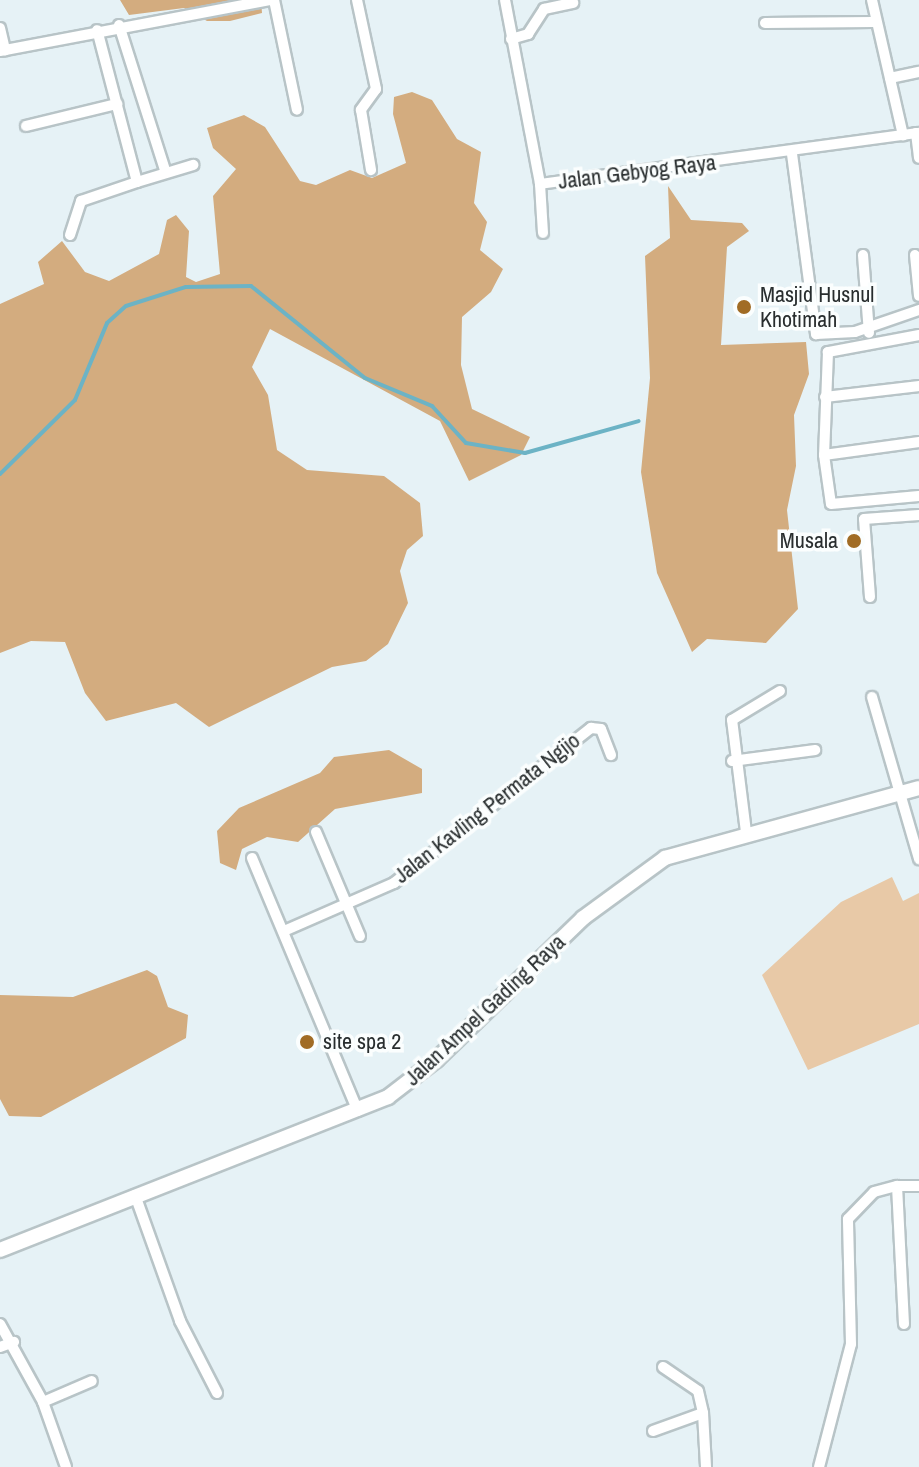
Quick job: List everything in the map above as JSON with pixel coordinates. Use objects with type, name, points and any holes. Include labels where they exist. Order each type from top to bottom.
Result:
[{"type":"main road","name":"Jalan Ampel Gading Raya","points":[[0,1250],[135,1195],[358,1111],[436,1060],[637,876],[681,850],[919,788]]},
{"type":"street","points":[[0,28],[2,50],[119,25],[272,0],[297,110]]},
{"type":"street","points":[[357,0],[376,89],[361,110],[371,170]]},
{"type":"street","name":"Jalan Gebyog Raya","points":[[505,0],[540,184],[792,154],[917,133]]},
{"type":"street","points":[[872,0],[873,22],[903,135]]},
{"type":"street","points":[[511,39],[528,34],[544,9],[573,3]]},
{"type":"street","points":[[765,23],[873,22]]},
{"type":"street","points":[[119,25],[166,173]]},
{"type":"street","points":[[97,30],[136,177]]},
{"type":"street","points":[[890,78],[919,72]]},
{"type":"street","points":[[26,126],[117,104]]},
{"type":"street","points":[[917,133],[919,158]]},
{"type":"street","points":[[792,154],[814,329],[826,338],[869,328],[919,310]]},
{"type":"street","points":[[70,235],[81,201],[136,177],[193,165]]},
{"type":"street","points":[[540,184],[543,233]]},
{"type":"street","points":[[863,255],[869,342]]},
{"type":"street","points":[[915,255],[919,296]]},
{"type":"street","points":[[919,335],[835,348],[826,356],[824,455],[826,496],[836,505],[919,496]]},
{"type":"street","points":[[825,397],[919,386]]},
{"type":"street","points":[[824,455],[919,442]]},
{"type":"street","points":[[870,597],[863,523],[873,515],[919,515]]},
{"type":"street","points":[[746,832],[732,761],[734,716],[780,691]]},
{"type":"street","points":[[872,697],[919,859]]},
{"type":"street","name":"Jalan Kavling Permata Ngijo","points":[[284,931],[414,869],[591,728],[599,726],[611,755]]},
{"type":"street","points":[[732,761],[815,750]]},
{"type":"street","points":[[316,832],[360,936]]},
{"type":"street","points":[[252,858],[358,1111]]},
{"type":"street","points":[[819,1467],[851,1344],[848,1219],[874,1192],[897,1186],[919,1186]]},
{"type":"street","points":[[897,1186],[904,1324]]},
{"type":"street","points":[[135,1195],[180,1321],[217,1393]]},
{"type":"street","points":[[0,1324],[14,1342],[43,1402],[66,1467]]},
{"type":"street","points":[[0,1347],[14,1342]]},
{"type":"street","points":[[663,1367],[698,1391],[703,1413],[706,1467]]},
{"type":"street","points":[[43,1402],[92,1381]]},
{"type":"street","points":[[653,1431],[703,1413]]},
{"type":"shaded area","points":[[120,0],[261,0],[262,13],[230,21],[207,21],[184,8],[129,15]]},
{"type":"shaded area","points":[[412,92],[432,100],[457,139],[481,152],[474,203],[487,222],[480,250],[503,269],[491,292],[462,317],[461,365],[472,409],[530,437],[521,455],[469,481],[440,421],[270,329],[252,367],[268,395],[277,450],[307,470],[384,476],[420,503],[423,536],[407,550],[400,571],[408,603],[388,644],[366,661],[332,667],[209,727],[176,703],[106,721],[85,693],[65,642],[31,641],[0,653],[0,304],[44,284],[38,262],[62,241],[85,272],[109,281],[159,254],[167,220],[176,215],[189,231],[186,277],[196,282],[220,274],[213,196],[236,169],[213,148],[207,128],[244,115],[265,127],[300,181],[316,185],[350,170],[372,178],[406,163],[393,114],[394,97]]},
{"type":"shaded area","points":[[668,186],[691,220],[742,223],[749,231],[727,247],[721,345],[806,342],[809,374],[794,415],[796,466],[787,510],[798,609],[766,643],[707,639],[692,652],[657,573],[641,472],[650,378],[645,256],[670,238]]},
{"type":"shaded area","points":[[389,750],[422,769],[422,793],[335,809],[298,842],[267,837],[242,849],[236,870],[220,863],[217,831],[239,808],[320,773],[334,757]]},
{"type":"shaded area","points":[[892,877],[903,901],[919,893],[919,1024],[808,1070],[762,975],[841,902]]},
{"type":"shaded area","points":[[147,970],[157,976],[168,1007],[188,1015],[186,1038],[41,1117],[9,1116],[0,1099],[0,995],[73,997]]},
{"type":"waterway","points":[[0,474],[75,400],[107,323],[126,306],[186,287],[251,286],[365,378],[432,406],[466,443],[525,453],[639,421]]},
{"type":"place","name":"Masjid Husnul Khotimah","points":[[744,307]]},
{"type":"place","name":"Musala","points":[[854,541]]},
{"type":"place","name":"site spa 2","points":[[307,1042]]}]
